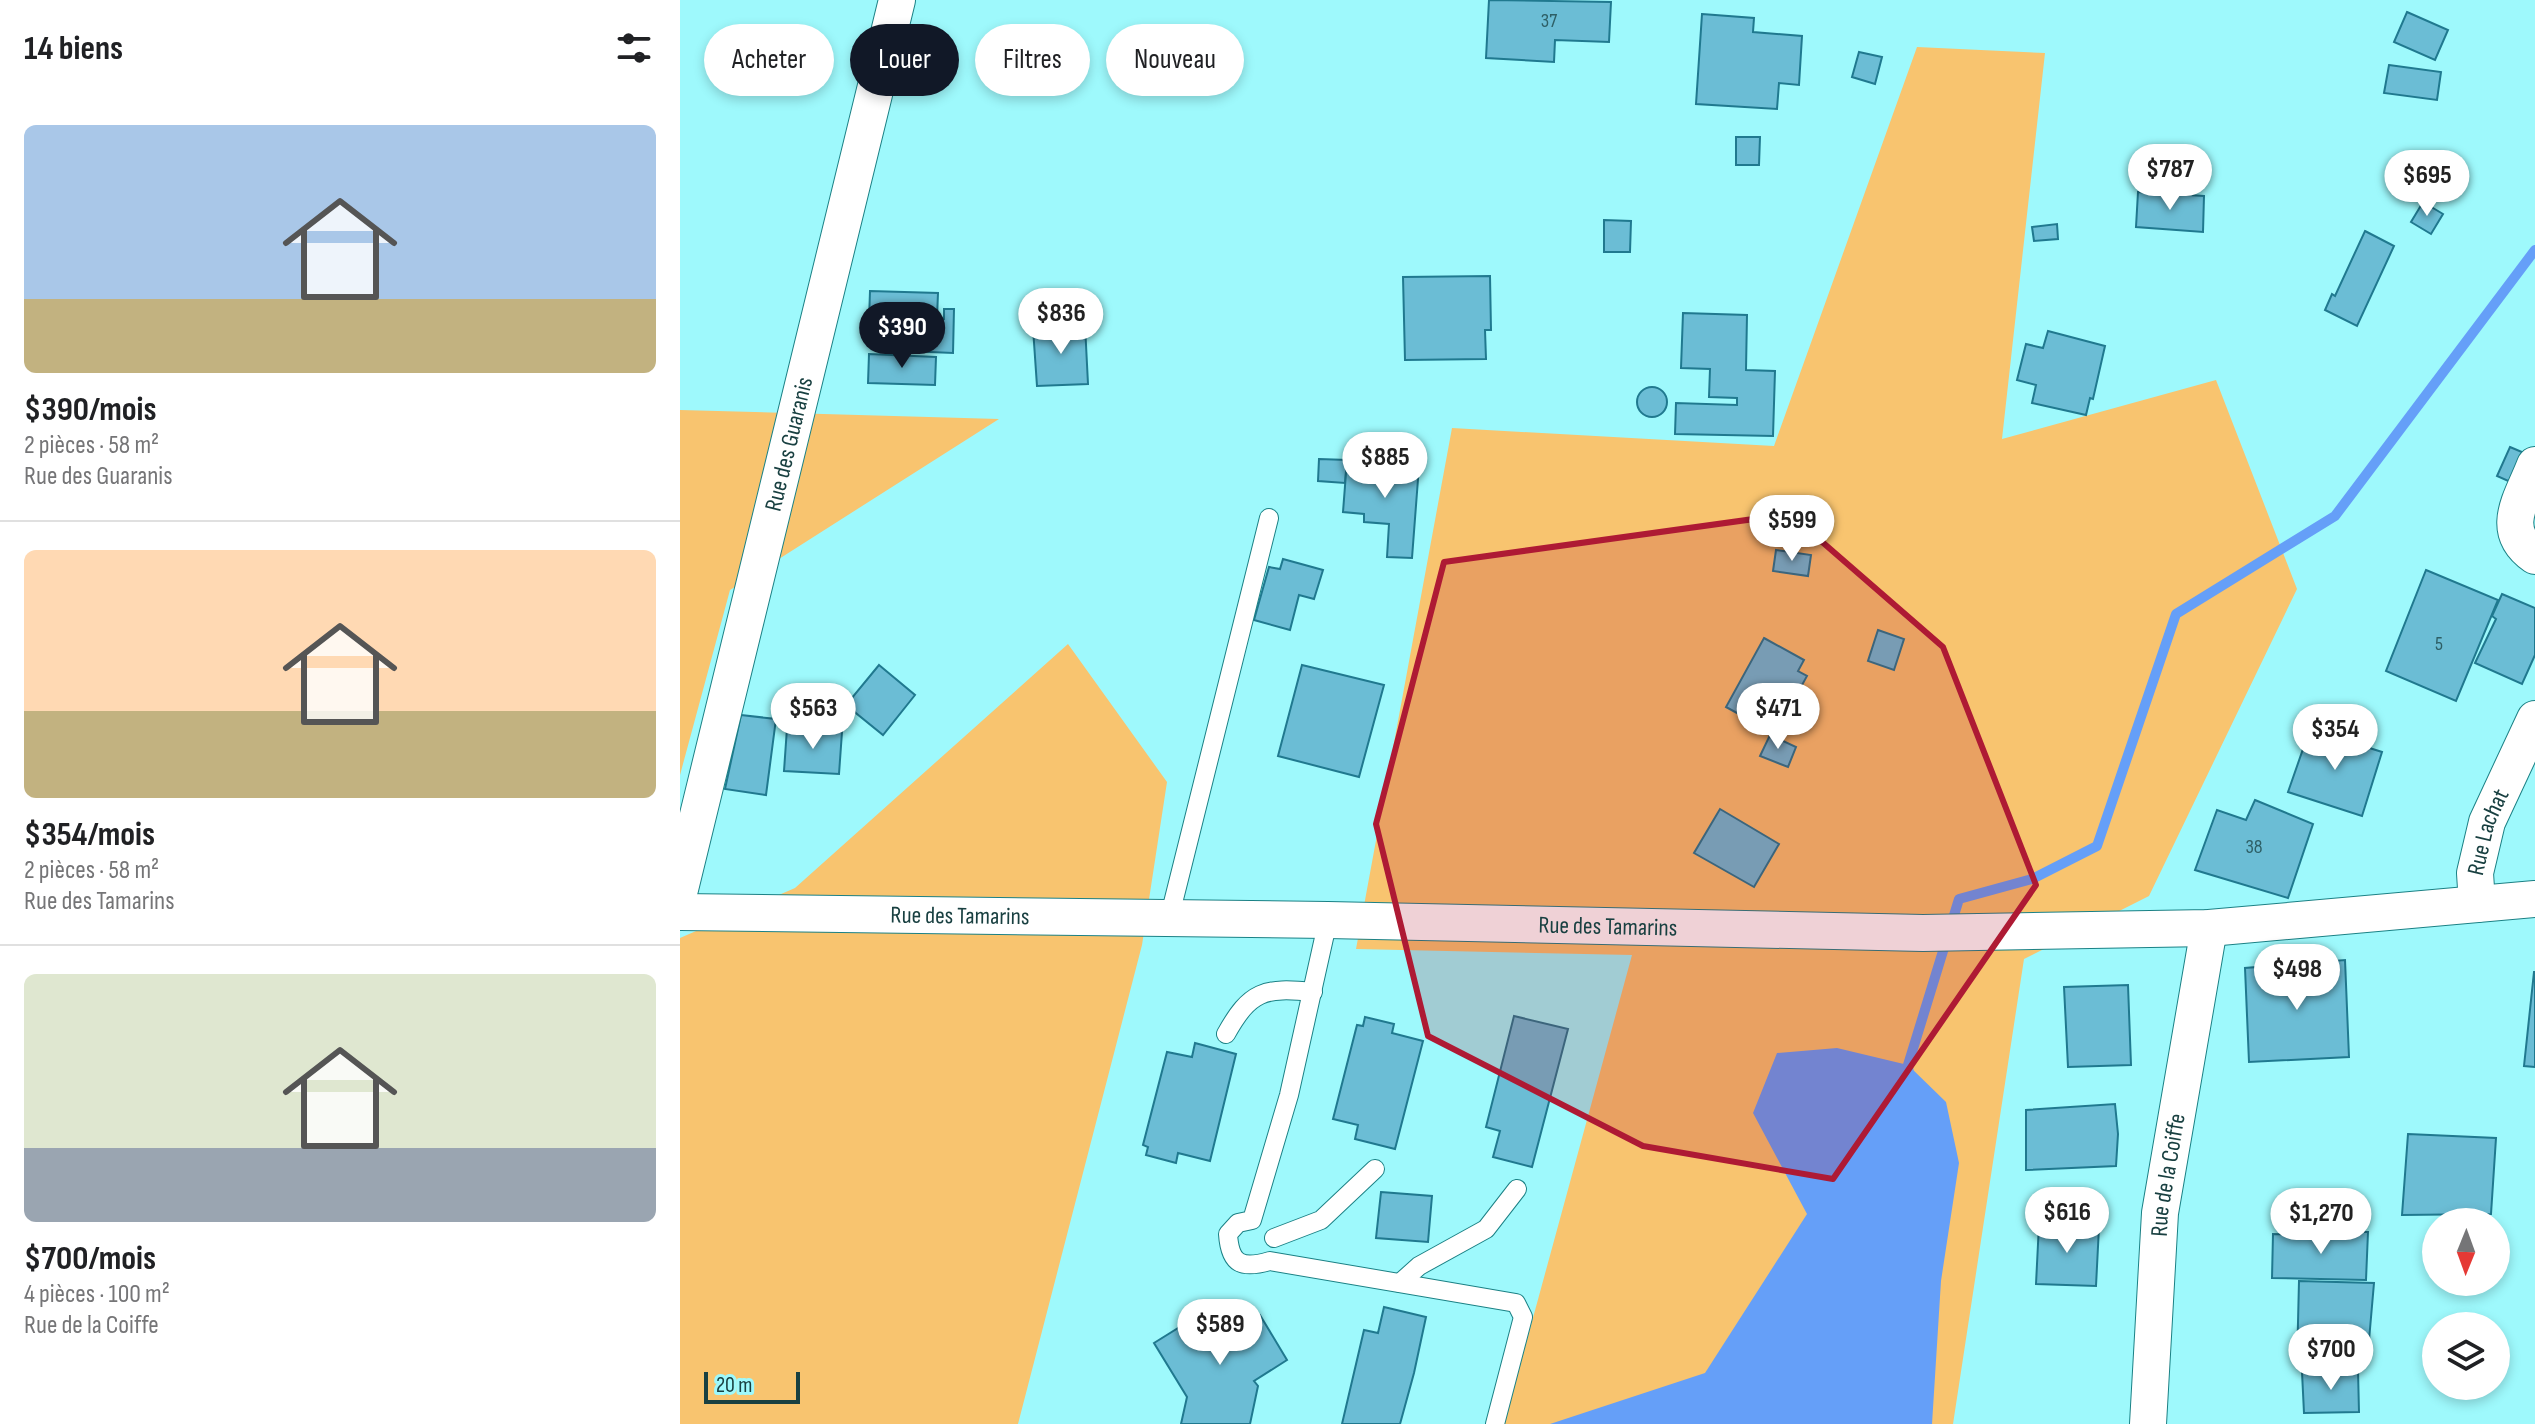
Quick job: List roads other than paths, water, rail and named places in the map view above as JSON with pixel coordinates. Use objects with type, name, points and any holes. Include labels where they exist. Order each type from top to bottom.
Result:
[{"type":"street","name":"Rue des Guaranis","points":[[680,889],[897,0]]},
{"type":"street","points":[[2535,465],[2514,519],[2516,538],[2535,556]]},
{"type":"street","name":"Rue Lachat","points":[[2477,904],[2475,873],[2487,822],[2535,719]]},
{"type":"street","name":"Rue des Tamarins","points":[[680,912],[1328,920],[1923,933],[2209,928],[2535,899]]},
{"type":"street","name":"Rue de la Coiffe","points":[[2148,1424],[2160,1213],[2209,928]]},
{"type":"lane","points":[[1169,919],[1269,518]]},
{"type":"lane","points":[[1252,1220],[1289,1095],[1328,920]]},
{"type":"lane","points":[[1226,1034],[1240,1009],[1259,993],[1290,990],[1313,992]]},
{"type":"lane","points":[[1274,1238],[1321,1220],[1375,1169]]},
{"type":"lane","points":[[1400,1283],[1419,1266],[1486,1229],[1517,1189]]},
{"type":"lane","points":[[1270,1261],[1274,1238],[1263,1224],[1252,1220],[1238,1223],[1228,1234],[1233,1258],[1244,1265],[1254,1266],[1270,1261],[1516,1303],[1523,1317],[1495,1424]]},
{"type":"water","points":[[1837,1048],[1908,1065],[1946,1102],[1959,1163],[1941,1281],[1932,1424],[1550,1424],[1705,1373],[1807,1214],[1753,1113],[1777,1053]]},
{"type":"waterway","points":[[1909,1076],[1908,1065],[1959,899],[2032,879],[2097,846],[2176,614],[2335,516],[2535,250]]}]
